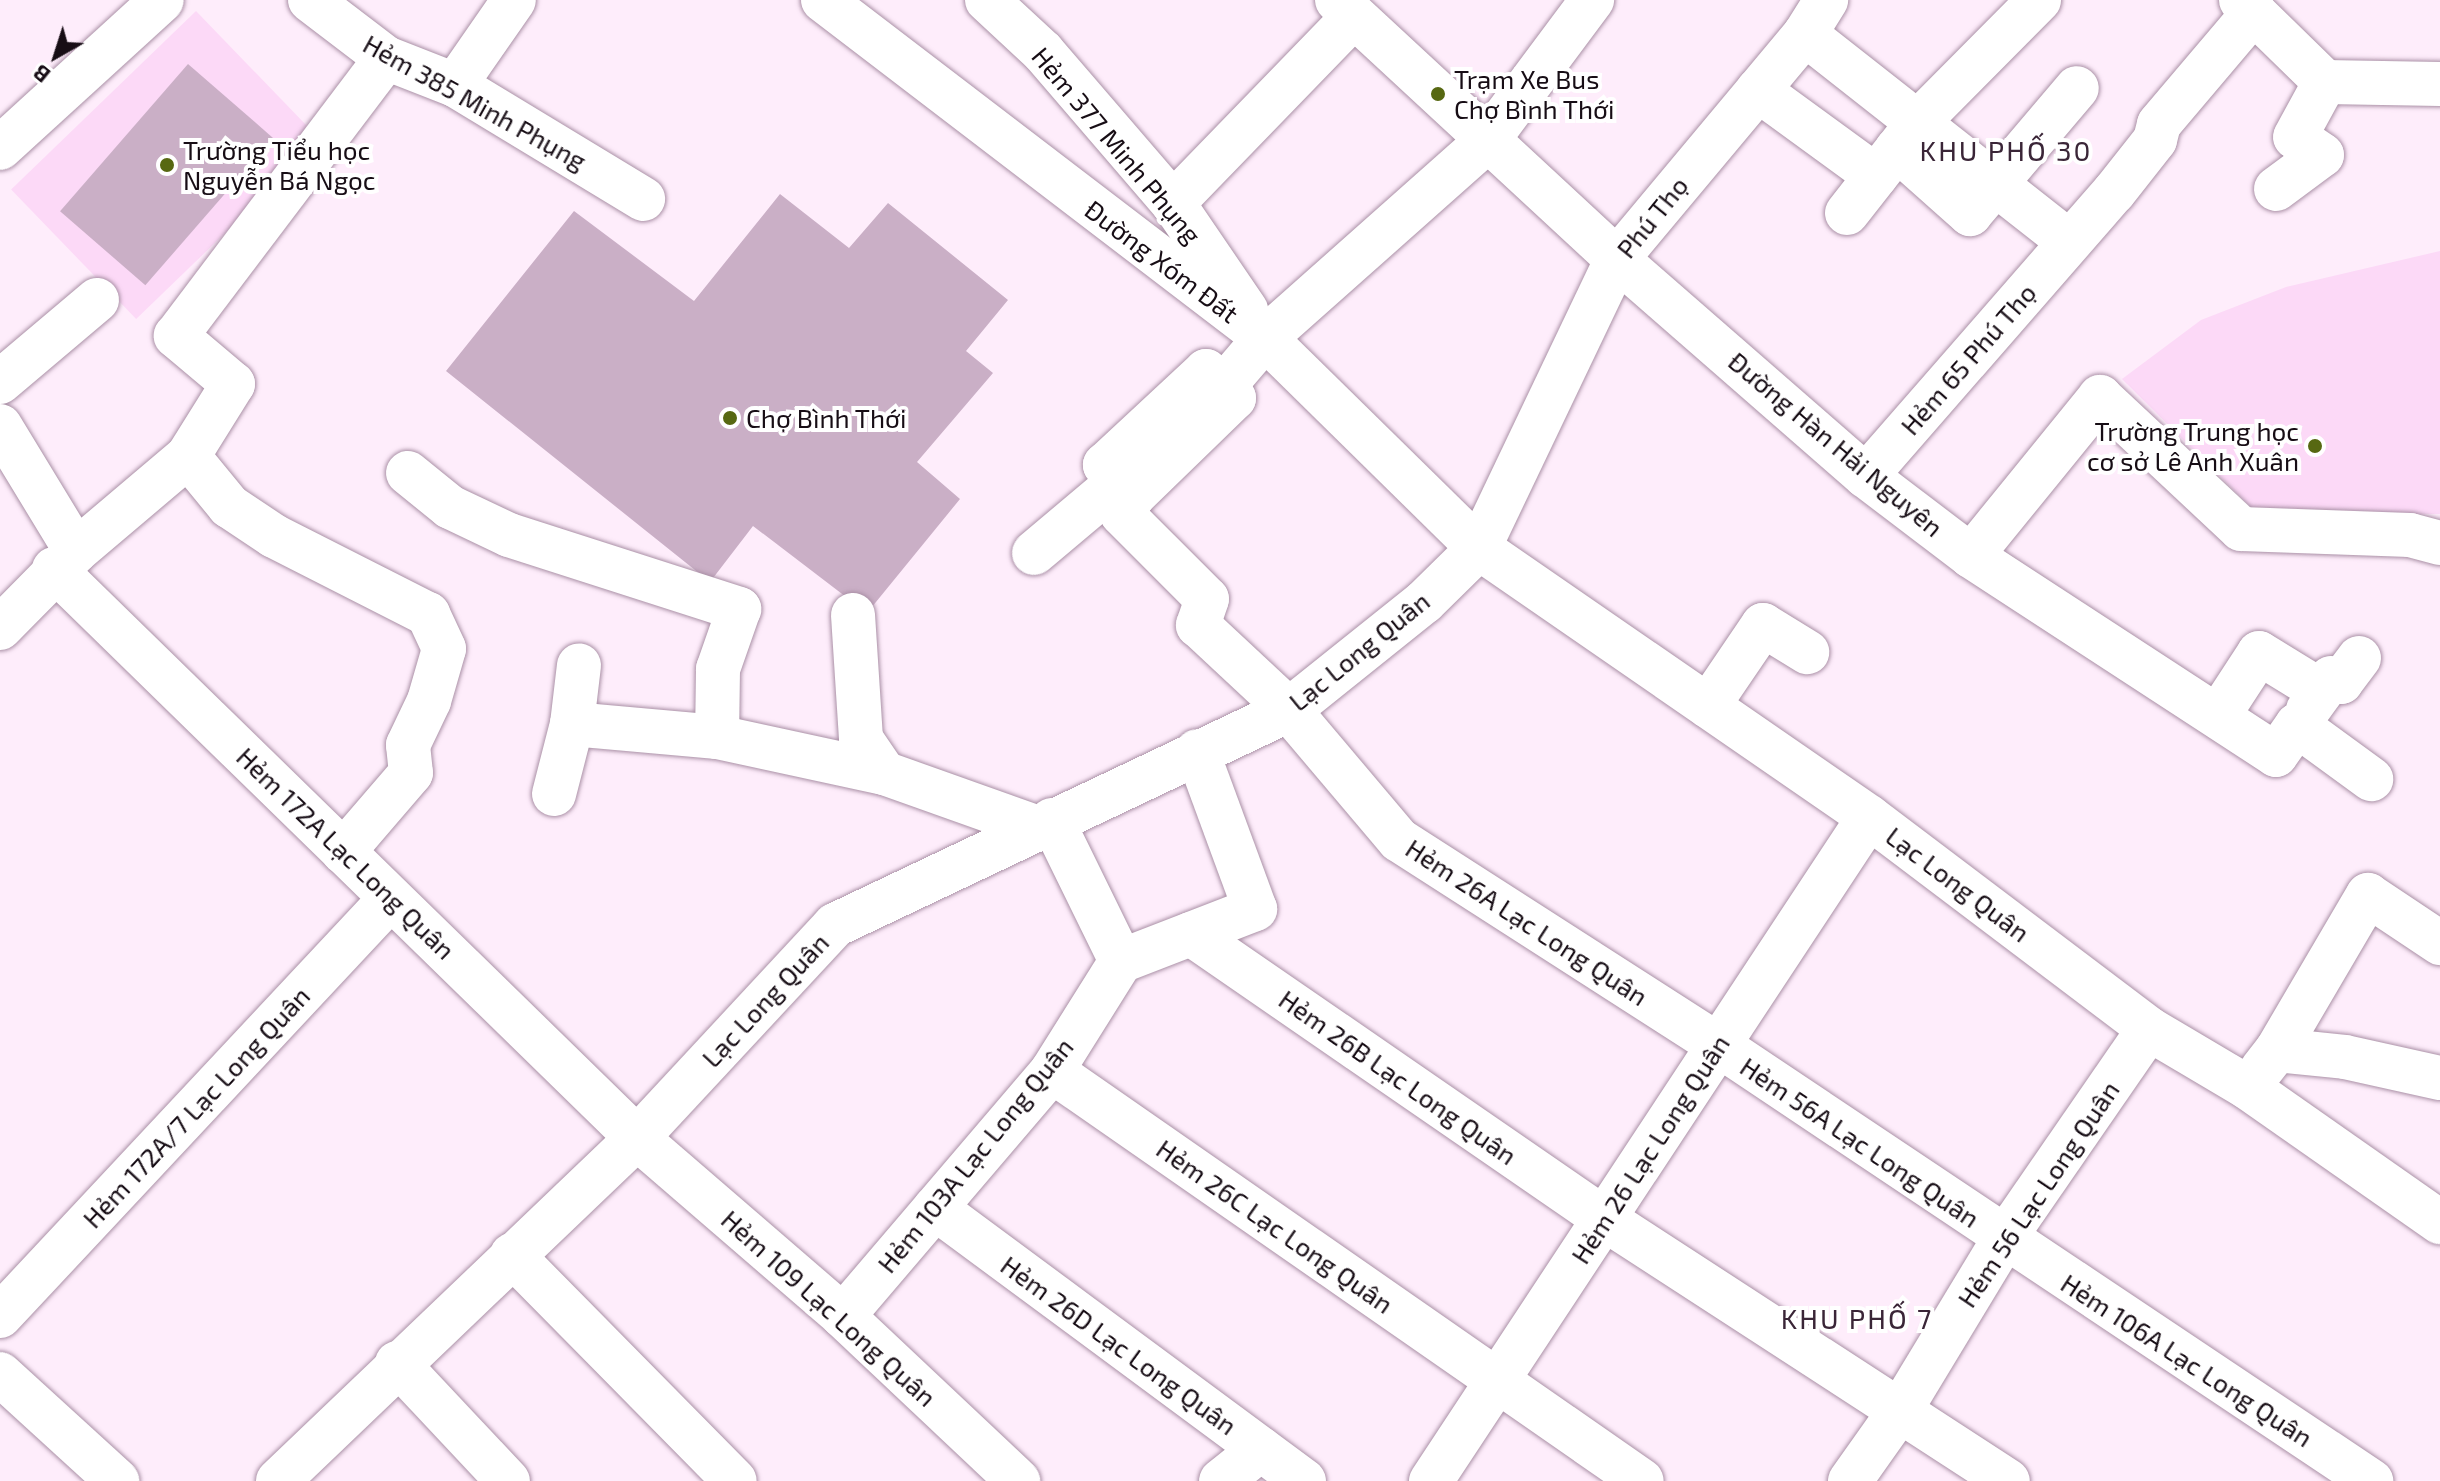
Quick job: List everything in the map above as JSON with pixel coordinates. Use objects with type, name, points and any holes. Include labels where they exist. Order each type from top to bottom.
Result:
[{"type":"street","points":[[0,148],[162,0]]},
{"type":"street","name":"Hẻm 385 Minh Phụng","points":[[310,0],[386,58],[455,85],[643,199]]},
{"type":"street","points":[[455,85],[514,0]]},
{"type":"street","name":"Đường Xóm Đất","points":[[823,0],[1265,338],[1479,548]]},
{"type":"street","points":[[1034,553],[1125,489],[1234,398],[1224,386],[1265,338],[1487,141],[1592,0]]},
{"type":"street","points":[[1847,213],[1898,148],[2039,0]]},
{"type":"street","points":[[2248,6],[2325,82],[2440,84]]},
{"type":"street","name":"Hẻm 65 Phú Thọ","points":[[1866,476],[2155,140],[2159,124],[2248,6]]},
{"type":"street","name":"Hẻm 377 Minh Phụng","points":[[1010,8],[1043,52],[1173,203],[1265,338]]},
{"type":"street","points":[[1173,203],[1345,8]]},
{"type":"street","name":"Đường Hàn Hải Nguyên","points":[[1345,8],[1617,259],[1866,476],[1971,556],[2276,755],[2309,708]]},
{"type":"street","points":[[1816,17],[1898,148]]},
{"type":"street","name":"Phú Thọ","points":[[1479,548],[1617,259],[1816,17]]},
{"type":"street","points":[[0,628],[65,560],[188,456],[233,384],[176,336],[386,58]]},
{"type":"street","points":[[2276,189],[2322,155],[2295,137],[2325,82]]},
{"type":"street","points":[[1996,183],[2077,88]]},
{"type":"street","points":[[1758,90],[1898,148],[1996,183],[2069,242]]},
{"type":"street","points":[[0,382],[97,300]]},
{"type":"street","points":[[1971,556],[2100,397],[2241,529],[2410,535],[2440,543]]},
{"type":"street","name":"Hẻm 172A Lạc Long Quân","points":[[0,426],[65,560],[343,852],[637,1138]]},
{"type":"street","points":[[188,456],[229,506],[274,536],[428,614],[444,649],[429,701],[408,745],[411,773],[343,852]]},
{"type":"street","points":[[408,473],[450,507],[509,535],[739,609],[718,669],[717,737]]},
{"type":"street","name":"Hẻm 26A Lạc Long Quân","points":[[1125,489],[1122,514],[1207,599],[1198,625],[1289,710],[1399,840],[1717,1044]]},
{"type":"street","name":"Lạc Long Quân","points":[[278,1481],[397,1363],[637,1138],[835,925],[1044,823],[1289,710],[1424,602],[1479,548],[1869,817],[2149,1029],[2247,1087],[2440,1222]]},
{"type":"street","points":[[853,615],[861,739],[884,773]]},
{"type":"street","points":[[1708,706],[1763,625],[1807,652]]},
{"type":"street","points":[[2218,716],[2259,653],[2371,779]]},
{"type":"street","points":[[2309,708],[2331,678],[2341,682],[2359,658]]},
{"type":"street","points":[[554,794],[572,724],[579,665]]},
{"type":"street","points":[[572,724],[717,737],[884,773],[1044,823],[1121,961],[1255,909],[1197,751]]},
{"type":"street","name":"Hẻm 26 Lạc Long Quân","points":[[1431,1481],[1869,817]]},
{"type":"street","points":[[2247,1087],[2277,1050],[2368,895],[2440,943]]},
{"type":"street","name":"Hẻm 172A/7 Lạc Long Quân","points":[[0,1316],[391,898]]},
{"type":"street","name":"Hẻm 26B Lạc Long Quân","points":[[1191,934],[1606,1220],[2008,1481]]},
{"type":"street","name":"Hẻm 103A Lạc Long Quân","points":[[843,1316],[1052,1071],[1121,961]]},
{"type":"street","name":"Hẻm 56 Lạc Long Quân","points":[[1850,1481],[1901,1409],[2004,1239],[2149,1029]]},
{"type":"street","name":"Hẻm 56A Lạc Long Quân","points":[[1717,1044],[2004,1239]]},
{"type":"street","points":[[2277,1050],[2345,1057],[2440,1078]]},
{"type":"street","name":"Hẻm 26C Lạc Long Quân","points":[[1052,1071],[1642,1481]]},
{"type":"street","name":"Hẻm 109 Lạc Long Quân","points":[[637,1138],[843,1316],[1018,1481]]},
{"type":"street","name":"Hẻm 26D Lạc Long Quân","points":[[935,1208],[1304,1481]]},
{"type":"street","name":"Hẻm 106A Lạc Long Quân","points":[[2004,1239],[2371,1481]]},
{"type":"street","points":[[512,1255],[735,1481]]},
{"type":"street","points":[[397,1363],[508,1481]]},
{"type":"street","points":[[0,1374],[117,1481]]},
{"type":"street","points":[[1221,1481],[1261,1449]]},
{"type":"shaded area","name":"Trường Tiểu học Nguyễn Bá Ngọc","points":[[196,11],[321,140],[136,319],[11,190]]},
{"type":"shaded area","name":"Trường Trung học cơ sở Lê Anh Xuân","points":[[2440,251],[2440,514],[2259,515],[2122,379],[2201,320],[2286,287]]},
{"type":"building","points":[[188,64],[273,138],[145,285],[60,211]]},
{"type":"building","name":"Chợ Bình Thới","points":[[780,194],[849,248],[888,203],[1008,300],[966,351],[993,373],[917,462],[960,499],[867,613],[753,526],[710,582],[446,371],[574,211],[694,301]]},
{"type":"place","name":"Trạm Xe Bus Chợ Bình Thới","points":[[1438,94]]},
{"type":"place","name":"Trường Tiểu học Nguyễn Bá Ngọc","points":[[167,165]]},
{"type":"place","name":"Chợ Bình Thới","points":[[730,418]]},
{"type":"place","name":"Trường Trung học cơ sở Lê Anh Xuân","points":[[2315,446]]},
{"type":"district","name":"KHU PHỐ 30","points":[[2006,150]]},
{"type":"district","name":"KHU PHỐ 7","points":[[1857,1318]]}]
